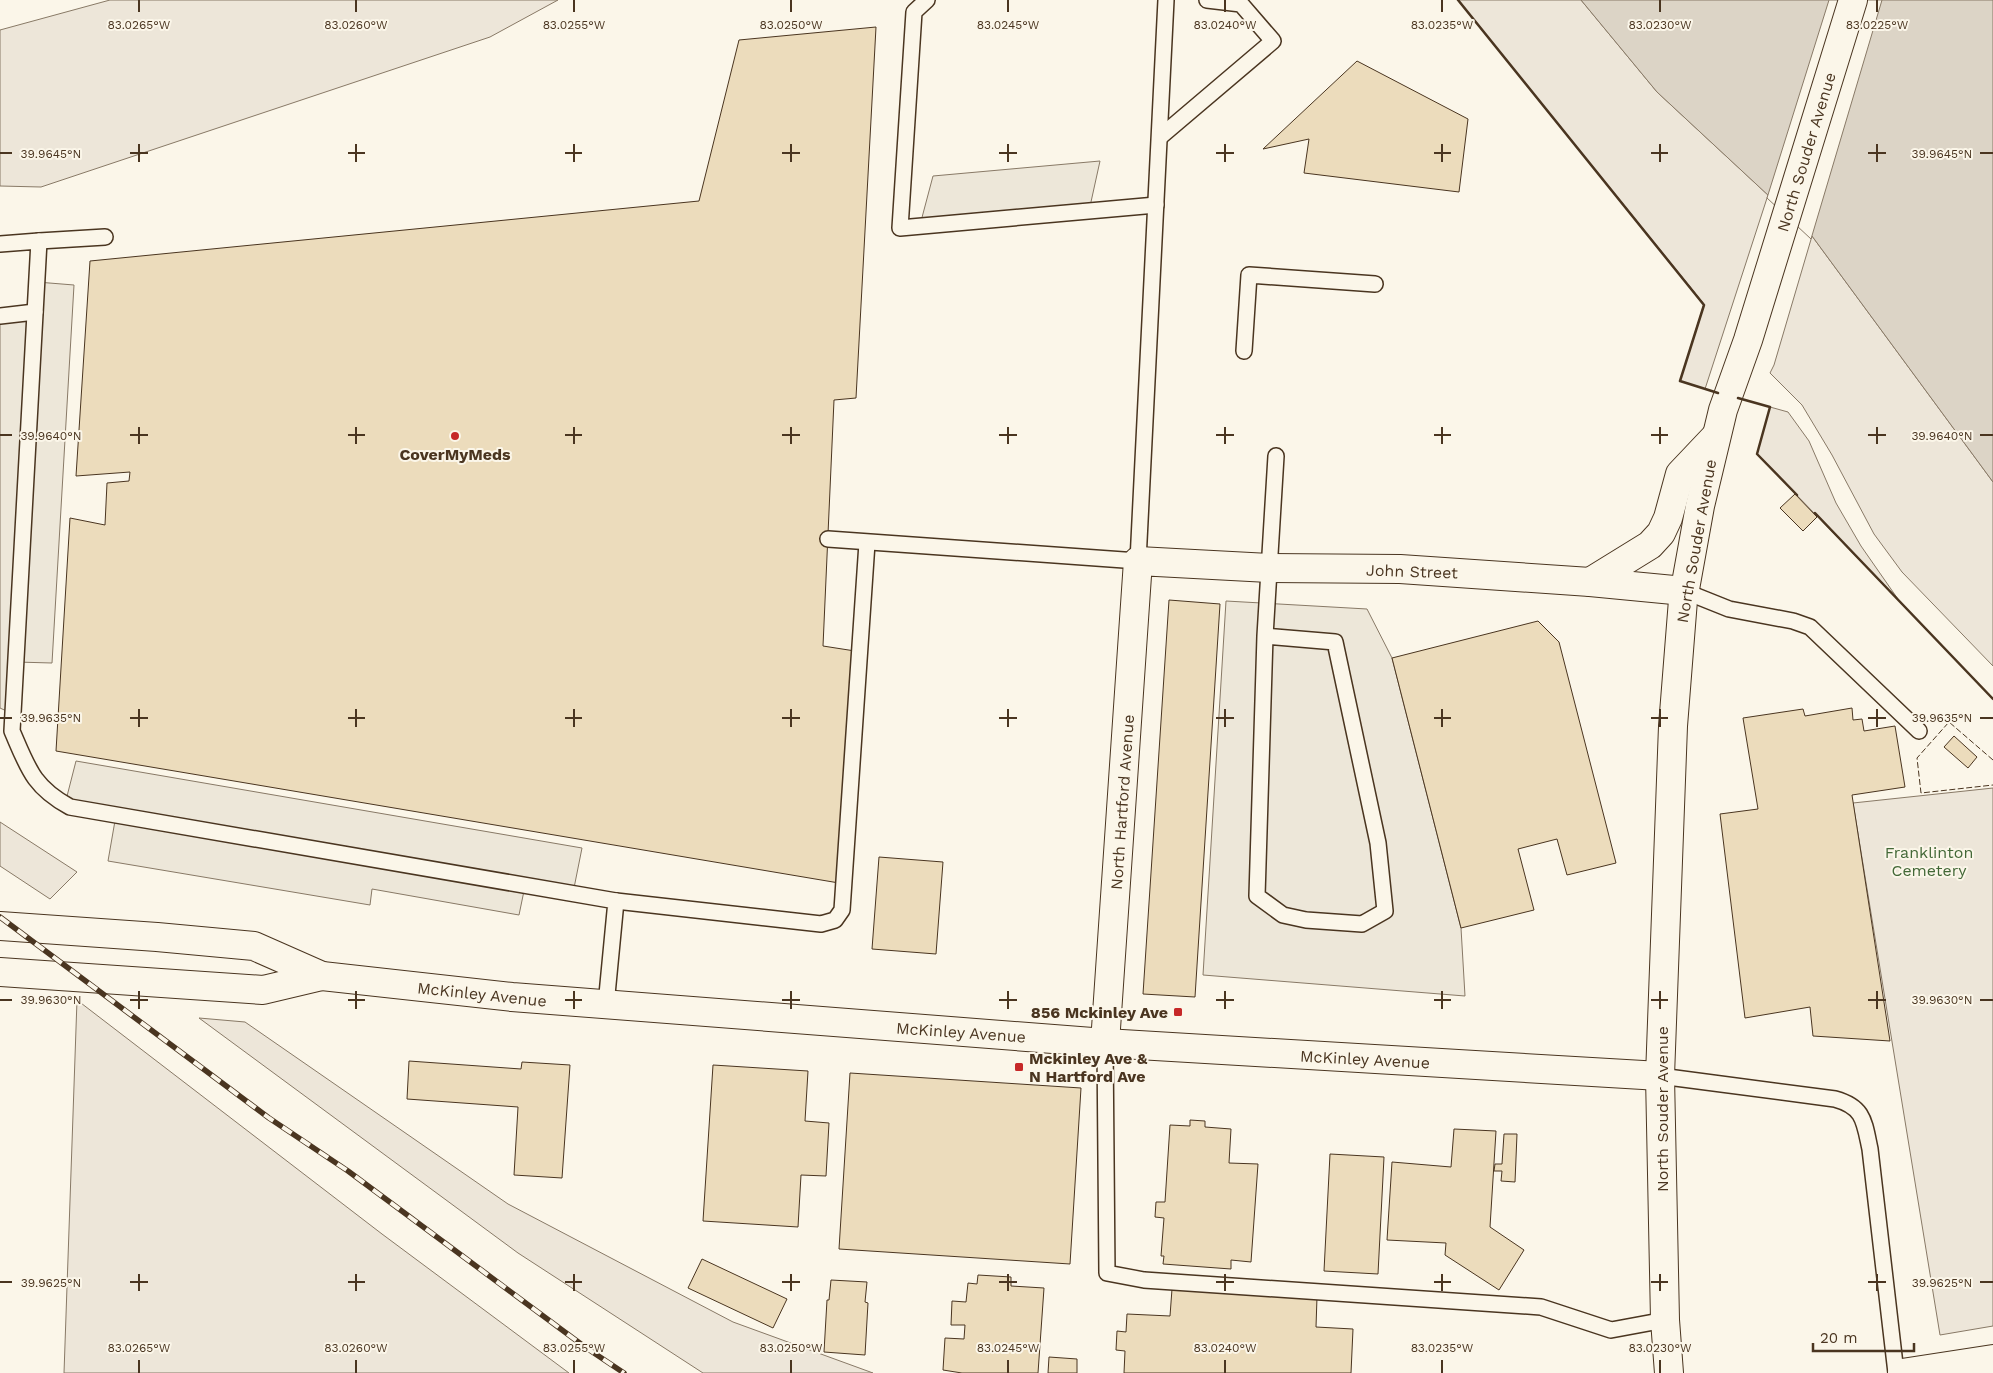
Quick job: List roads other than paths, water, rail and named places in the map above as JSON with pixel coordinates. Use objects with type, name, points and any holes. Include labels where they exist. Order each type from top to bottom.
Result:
[{"type":"main road","name":"North Souder Avenue","points":[[1669,1373],[1665,1320],[1660,1076],[1673,726],[1684,591],[1716,436],[1748,340],[1853,0]]},
{"type":"main road","points":[[1590,582],[1650,545],[1660,533],[1668,518],[1680,474],[1716,436]]},
{"type":"main road","name":"John Street","points":[[1138,561],[1269,568],[1400,569],[1590,582],[1684,591]]},
{"type":"main road","name":"North Hartford Avenue","points":[[1105,1043],[1138,561]]},
{"type":"main road","name":"McKinley Avenue","points":[[0,926],[254,946],[322,976],[606,1005],[1105,1043],[1660,1076]]},
{"type":"main road","name":"McKinley Avenue","points":[[0,972],[262,990],[322,976]]},
{"type":"main road","points":[[1902,1373],[1993,1359]]},
{"type":"lane","points":[[926,0],[914,12],[900,228],[1156,205]]},
{"type":"lane","points":[[828,539],[1138,561],[1166,0]]},
{"type":"lane","points":[[1160,137],[1272,41],[1241,4],[1207,0]]},
{"type":"lane","points":[[0,244],[105,237]]},
{"type":"lane","points":[[39,241],[7,711],[12,731],[30,774],[47,793],[70,807],[616,901],[821,924],[835,920],[842,910],[867,543]]},
{"type":"lane","points":[[1244,351],[1249,275],[1375,284]]},
{"type":"lane","points":[[0,316],[35,312]]},
{"type":"lane","points":[[1265,636],[1335,642],[1378,842],[1385,911],[1362,924],[1306,920],[1283,915],[1257,896],[1265,636],[1276,456]]},
{"type":"lane","points":[[1684,591],[1729,609],[1793,621],[1810,628],[1919,731]]},
{"type":"lane","points":[[606,1005],[616,901]]},
{"type":"lane","points":[[1105,1043],[1107,1273],[1144,1280],[1542,1307],[1611,1330],[1665,1320]]},
{"type":"lane","points":[[1660,1076],[1835,1099],[1850,1103],[1859,1112],[1870,1148],[1896,1373]]},
{"type":"railway","points":[[0,917],[269,1118],[348,1171],[585,1347],[624,1373]]},
{"type":"place","name":"CoverMyMeds","points":[[455,436]]},
{"type":"place","name":"856 Mckinley Ave","points":[[1178,1012]]},
{"type":"place","name":"Mckinley Ave & N Hartford Ave","points":[[1019,1067]]},
{"type":"park label","name":"Franklinton Cemetery","points":[[1929,861]]}]
